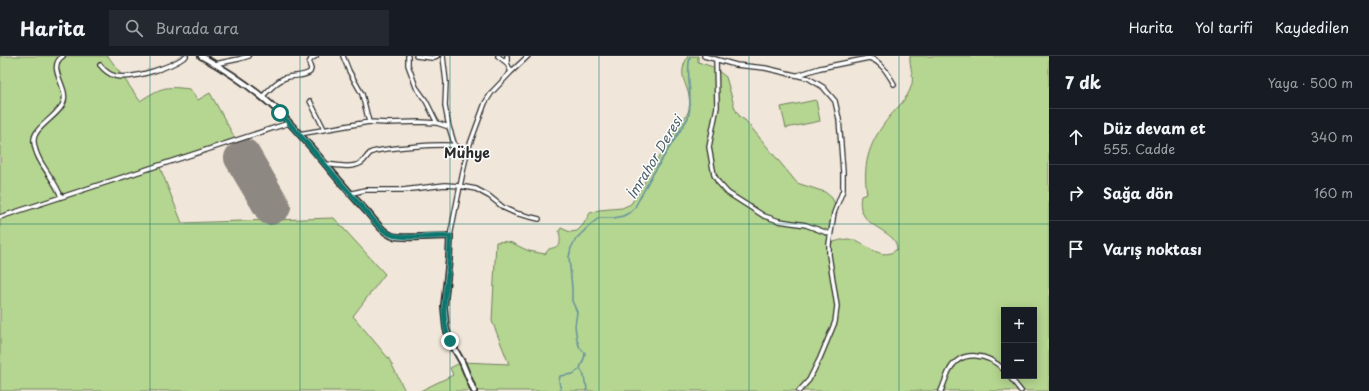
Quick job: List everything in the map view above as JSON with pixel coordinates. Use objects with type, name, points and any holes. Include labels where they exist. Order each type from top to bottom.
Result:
[{"type":"street","points":[[62,197],[45,170],[34,142],[35,133],[64,102],[64,95],[56,66],[58,60],[63,56]]},
{"type":"street","points":[[100,65],[111,75],[125,76],[159,70],[186,56]]},
{"type":"street","points":[[201,56],[232,74],[262,97],[289,123],[349,194],[384,231],[392,236],[450,236]]},
{"type":"street","points":[[215,64],[249,56]]},
{"type":"street","points":[[262,97],[281,80],[288,77],[306,75],[310,72],[312,69],[309,63],[311,59],[316,56]]},
{"type":"street","points":[[343,56],[349,71],[362,94],[369,122]]},
{"type":"street","points":[[408,56],[408,65],[416,87],[426,101],[437,123]]},
{"type":"street","points":[[416,56],[432,58],[437,56]]},
{"type":"street","points":[[444,56],[446,82],[445,106],[449,127],[455,146]]},
{"type":"street","points":[[498,56],[507,63]]},
{"type":"street","points":[[507,56],[507,63],[511,72]]},
{"type":"street","points":[[474,391],[462,362],[450,341],[446,328],[444,306],[450,236],[467,152],[485,103],[492,92],[528,56]]},
{"type":"street","points":[[704,56],[736,65],[765,68],[808,78],[823,87],[835,101],[839,119],[843,190],[834,213],[830,234],[829,255],[836,306],[835,322],[818,363],[809,380],[798,391]]},
{"type":"street","points":[[798,76],[820,68],[869,58],[884,69],[894,84]]},
{"type":"street","points":[[716,59],[716,107],[709,147],[714,175],[718,182],[728,193],[764,216],[779,221],[806,225],[830,234]]},
{"type":"street","points":[[310,100],[324,129]]},
{"type":"street","points":[[299,134],[369,122],[437,123],[449,127]]},
{"type":"street","points":[[0,217],[289,123]]},
{"type":"street","points":[[324,164],[348,166],[355,165],[362,162],[366,156],[374,152],[420,146],[455,146],[467,152]]},
{"type":"street","points":[[349,194],[365,190],[403,190],[445,185],[460,186],[476,189],[489,196],[504,208],[515,213],[540,219]]},
{"type":"street","points":[[941,391],[949,370],[960,358],[973,355],[987,358],[1001,368]]},
{"type":"street","points":[[1011,379],[1021,391]]},
{"type":"green space","points":[[0,56],[108,56],[140,101],[159,90],[169,88],[190,89],[198,100],[210,93],[236,140],[159,165],[182,223],[334,218],[385,274],[353,316],[389,359],[405,391],[0,391]]},
{"type":"green space","points":[[688,56],[698,56],[698,62],[713,67],[726,77],[735,109],[740,117],[745,120],[797,183],[825,192],[832,198],[836,206],[829,243],[843,239],[854,240],[872,250],[885,254],[891,253],[897,249],[896,243],[892,238],[864,216],[861,209],[860,199],[861,196],[867,194],[867,162],[869,152],[877,134],[905,99],[911,87],[912,75],[910,56],[1049,56],[1049,391],[420,391],[453,375],[450,368],[462,362],[509,364],[492,321],[496,242],[510,242],[529,251],[545,254],[549,249],[556,247],[560,243],[559,231],[561,228],[570,232],[577,231],[583,225],[590,213],[599,210],[622,208],[631,204],[667,143],[688,113],[690,101],[683,77],[684,64]]},
{"type":"green space","points":[[816,100],[820,121],[786,128],[781,107]]},
{"type":"waterway","name":"İmrahor Deresi","points":[[586,391],[587,387],[580,369],[585,353],[580,348],[577,340],[575,326],[577,312],[572,301],[569,257],[571,248],[576,239],[599,218],[614,218],[623,216],[631,212],[635,207],[651,177],[688,118],[690,110],[688,72],[690,57]]},
{"type":"waterway","name":"İmrahor Deresi","points":[[561,391],[559,381],[560,376],[573,374],[580,369]]},
{"type":"runway","points":[[245,154],[276,207],[270,210],[239,158],[245,154]]},
{"type":"district","name":"Mühye","points":[[467,152]]},
{"type":"route","points":[[280,113],[349,194],[384,231],[392,236],[450,236],[448,276],[444,306],[444,317],[450,341]]}]
